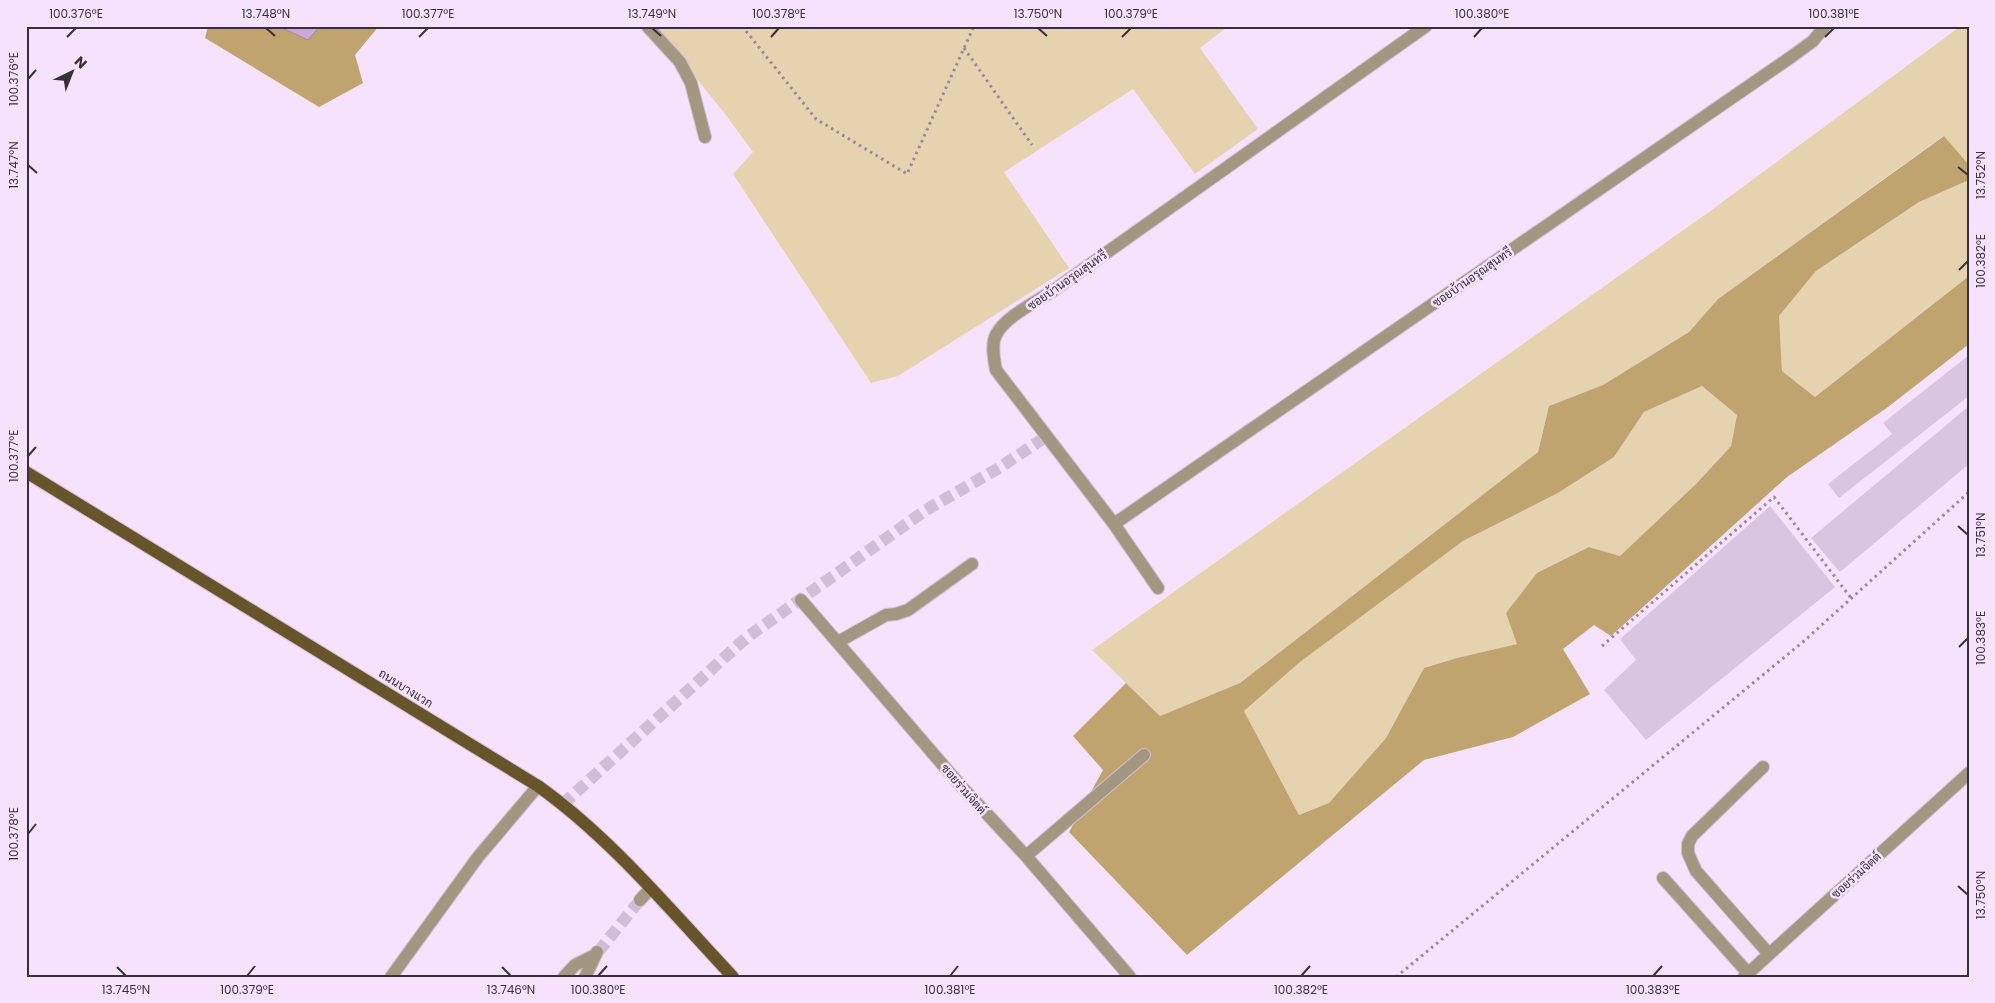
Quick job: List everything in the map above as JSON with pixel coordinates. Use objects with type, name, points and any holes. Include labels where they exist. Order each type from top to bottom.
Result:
[{"type":"main road","name":"ถนนบางแวก","points":[[27,475],[538,786],[563,804],[650,889],[733,977]]},
{"type":"street","points":[[648,26],[680,62],[691,83],[704,137]]},
{"type":"street","name":"ซอยบ้านอรุณสุนทรี","points":[[1158,588],[1114,524],[996,370],[994,355],[995,335],[1008,320],[1054,290],[1426,26]]},
{"type":"street","name":"ซอยบ้านอรุณสุนทรี","points":[[1114,524],[1791,57],[1813,40],[1825,26]]},
{"type":"street","points":[[838,642],[886,615],[908,610],[972,564]]},
{"type":"street","name":"ซอยร่วมจิตต์","points":[[801,600],[961,786],[1026,856],[1130,977]]},
{"type":"street","points":[[1026,856],[1144,755]]},
{"type":"street","points":[[1763,767],[1692,836],[1688,844],[1688,852],[1696,871],[1769,954]]},
{"type":"street","name":"ซอยร่วมจิตต์","points":[[1746,975],[1969,773]]},
{"type":"street","points":[[391,977],[478,857],[538,786]]},
{"type":"street","points":[[1663,878],[1746,975]]},
{"type":"street","points":[[640,900],[650,889]]},
{"type":"street","points":[[564,977],[575,965],[596,954],[585,977]]},
{"type":"path","points":[[742,26],[816,119],[907,174],[974,26]]},
{"type":"path","points":[[964,47],[1032,145]]},
{"type":"path","points":[[1396,977],[1804,641],[1969,492]]},
{"type":"path","points":[[1602,646],[1774,497],[1851,598]]},
{"type":"shaded area","points":[[208,26],[278,26],[308,40],[320,26],[379,26],[355,55],[363,83],[319,107],[205,38]]},
{"type":"shaded area","points":[[278,26],[320,26],[308,40]]},
{"type":"shaded area","points":[[655,26],[1228,26],[1200,48],[1258,129],[1195,174],[1133,89],[1004,172],[1069,268],[898,376],[871,383],[733,174],[753,152]]},
{"type":"shaded area","points":[[1961,26],[1969,26],[1969,165],[1943,136],[1718,299],[1689,332],[1603,385],[1549,406],[1538,452],[1240,683],[1160,716],[1092,650],[1713,209]]},
{"type":"shaded area","points":[[1944,136],[1969,165],[1969,180],[1919,202],[1816,271],[1779,316],[1782,371],[1815,397],[1969,276],[1969,344],[1888,407],[1787,477],[1611,636],[1594,625],[1563,649],[1590,694],[1513,737],[1424,760],[1187,955],[1069,832],[1103,770],[1073,736],[1126,683],[1160,716],[1240,683],[1538,452],[1549,406],[1603,385],[1689,332],[1718,299]],"holes":[[[1702,386],[1737,415],[1731,446],[1697,483],[1620,556],[1589,547],[1537,573],[1506,613],[1517,644],[1424,668],[1386,738],[1329,803],[1299,815],[1244,711],[1300,662],[1463,541],[1558,493],[1614,457],[1644,412]]]},
{"type":"shaded area","points":[[1969,180],[1969,276],[1815,397],[1782,371],[1779,316],[1816,271],[1919,202]]},
{"type":"shaded area","points":[[1702,386],[1737,415],[1731,446],[1697,483],[1620,556],[1589,547],[1517,644],[1424,668],[1386,738],[1329,803],[1299,815],[1244,711],[1300,662],[1463,541],[1558,493],[1614,457],[1644,412]]},
{"type":"building","points":[[1969,355],[1969,396],[1839,498],[1828,484],[1892,434],[1883,423]]},
{"type":"building","points":[[1969,406],[1969,464],[1840,572],[1811,538]]},
{"type":"building","points":[[1770,506],[1835,587],[1646,740],[1604,690],[1636,660],[1620,639]]},
{"type":"tunnel","points":[[563,804],[746,638],[926,510],[999,468],[1047,436]]},
{"type":"tunnel","points":[[598,952],[640,900]]}]
